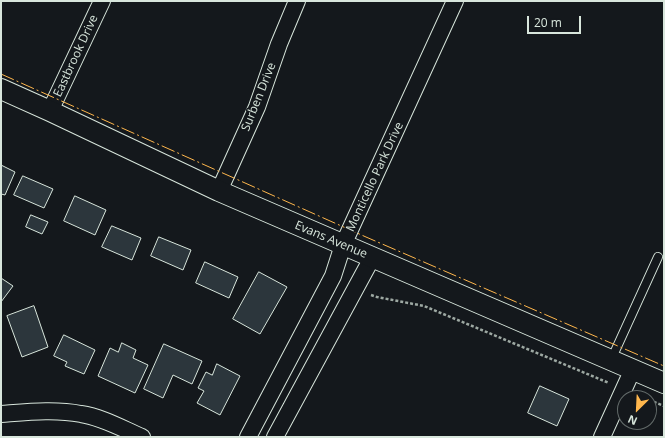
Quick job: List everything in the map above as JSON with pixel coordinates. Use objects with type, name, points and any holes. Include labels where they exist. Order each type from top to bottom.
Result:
[{"type":"street","name":"Eastbrook Drive","points":[[50,111],[102,1]]},
{"type":"street","name":"Surben Drive","points":[[219,191],[257,107],[297,1]]},
{"type":"street","name":"Monticello Park Drive","points":[[248,437],[333,276],[343,245],[455,1]]},
{"type":"street","name":"Evans Avenue","points":[[1,89],[219,191],[664,383]]},
{"type":"street","points":[[275,437],[372,258]]},
{"type":"street","points":[[602,437],[633,369]]},
{"type":"street","points":[[1,414],[56,411],[82,414],[104,420],[142,437]]},
{"type":"lane","points":[[611,360],[658,257]]},
{"type":"path","points":[[356,288],[377,297],[424,306],[610,383]]},
{"type":"building","points":[[1,165],[15,172],[5,195],[1,194]]},
{"type":"building","points":[[23,176],[53,189],[44,208],[14,195]]},
{"type":"building","points":[[75,196],[106,210],[95,235],[64,221]]},
{"type":"building","points":[[31,215],[48,222],[42,234],[26,227]]},
{"type":"building","points":[[112,226],[141,238],[132,260],[102,247]]},
{"type":"building","points":[[159,237],[191,250],[183,270],[151,256]]},
{"type":"building","points":[[205,262],[238,277],[229,298],[196,283]]},
{"type":"building","points":[[259,272],[287,287],[260,334],[233,319]]},
{"type":"building","points":[[1,278],[13,286],[1,302]]},
{"type":"building","points":[[34,306],[48,347],[22,357],[7,316]]},
{"type":"building","points":[[64,335],[95,350],[84,374],[65,366],[67,362],[54,356]]},
{"type":"building","points":[[122,343],[136,350],[133,358],[148,365],[135,393],[98,376],[110,348],[118,352]]},
{"type":"building","points":[[164,344],[202,361],[192,384],[173,375],[163,398],[144,389]]},
{"type":"building","points":[[217,364],[240,376],[220,415],[197,403],[204,391],[198,388],[206,372],[212,375]]},
{"type":"building","points":[[540,386],[569,399],[557,426],[528,413]]},
{"type":"power","points":[[1,74],[366,237],[664,366]]}]
